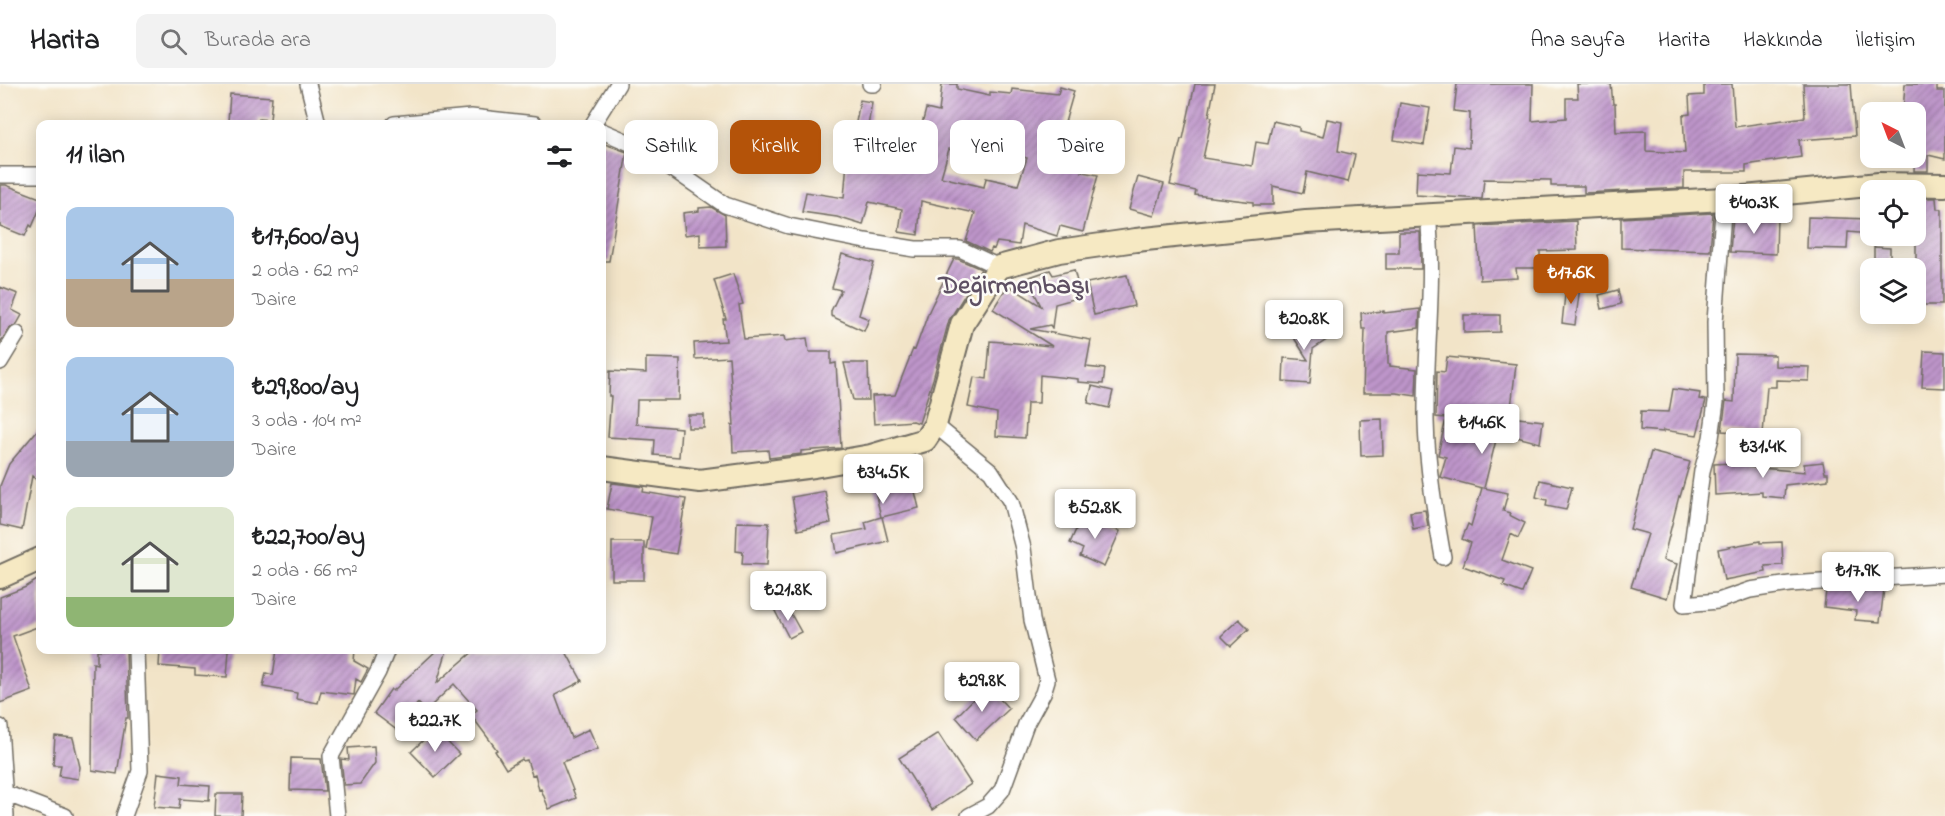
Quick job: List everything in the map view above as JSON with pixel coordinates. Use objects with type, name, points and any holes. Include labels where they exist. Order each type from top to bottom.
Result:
[{"type":"street","points":[[308,84],[317,120]]},
{"type":"street","points":[[596,120],[618,84]]},
{"type":"street","points":[[438,120],[471,117],[498,120]]},
{"type":"street","points":[[606,133],[644,149],[725,205],[789,226],[865,241],[915,249],[960,249],[999,267],[1059,252],[1136,240],[1306,222],[1724,199],[1879,184],[1945,184]]},
{"type":"street","points":[[0,175],[36,175]]},
{"type":"street","points":[[1724,199],[1715,322],[1716,402],[1711,438],[1701,471],[1684,604],[1718,601],[1750,590],[1790,584],[1945,574]]},
{"type":"street","points":[[1428,214],[1431,244],[1426,422],[1431,482],[1443,557]]},
{"type":"street","points":[[606,469],[700,481],[871,456],[925,440],[935,425],[962,324],[999,267]]},
{"type":"street","points":[[0,362],[17,334]]},
{"type":"street","points":[[935,425],[991,471],[1011,502],[1023,548],[1032,620],[1047,680],[1043,693],[1026,724],[1002,790],[988,806],[969,816]]},
{"type":"street","points":[[0,577],[36,561]]},
{"type":"street","points":[[124,816],[140,771],[136,654]]},
{"type":"street","points":[[337,816],[331,756],[378,672],[385,654]]},
{"type":"street","points":[[0,727],[6,816]]},
{"type":"street","points":[[5,793],[65,816]]},
{"type":"building","points":[[942,84],[957,84],[957,89],[990,96],[990,92],[1011,94],[1012,89],[1058,94],[1060,87],[1074,91],[1066,120],[1037,120],[1037,174],[1098,175],[1083,232],[1060,226],[1057,236],[1022,225],[1019,245],[997,242],[990,252],[966,241],[975,213],[921,201],[918,235],[899,232],[902,209],[869,202],[863,225],[837,217],[802,212],[806,192],[844,198],[846,174],[938,174],[938,120],[923,120],[926,109],[939,112]]},
{"type":"building","points":[[1195,84],[1215,84],[1209,116],[1212,117],[1203,158],[1252,166],[1256,142],[1268,144],[1273,121],[1299,127],[1299,131],[1323,137],[1327,119],[1342,122],[1338,151],[1355,155],[1348,182],[1307,172],[1303,193],[1273,186],[1273,205],[1253,205],[1253,202],[1195,195],[1196,191],[1170,185]]},
{"type":"building","points":[[1457,84],[1533,84],[1532,121],[1566,118],[1566,98],[1578,98],[1577,84],[1611,84],[1613,104],[1615,104],[1616,132],[1646,131],[1646,151],[1685,153],[1683,115],[1690,114],[1689,96],[1704,95],[1704,84],[1732,84],[1735,127],[1805,117],[1803,84],[1851,84],[1855,136],[1799,140],[1801,157],[1746,165],[1746,172],[1684,172],[1684,188],[1584,193],[1584,186],[1551,186],[1551,180],[1484,179],[1482,199],[1416,195],[1417,171],[1451,173],[1454,146],[1469,148],[1470,113],[1454,111]]},
{"type":"building","points":[[1905,84],[1937,84],[1937,91],[1945,91],[1945,159],[1928,155],[1928,171],[1914,171],[1914,168],[1926,168],[1926,102],[1904,102]]},
{"type":"building","points":[[230,94],[272,97],[270,120],[228,120]]},
{"type":"building","points":[[860,100],[872,102],[869,120],[856,120]]},
{"type":"building","points":[[1400,103],[1430,108],[1424,145],[1394,140]]},
{"type":"building","points":[[606,144],[624,151],[624,170],[609,261],[606,261]]},
{"type":"building","points":[[1138,177],[1164,184],[1154,216],[1129,209]]},
{"type":"building","points":[[0,185],[6,185],[36,196],[36,218],[25,236],[0,226]]},
{"type":"building","points":[[1926,198],[1936,198],[1937,209],[1942,209],[1942,305],[1926,305],[1926,258],[1916,258],[1916,246],[1926,246]]},
{"type":"building","points":[[711,207],[725,215],[726,246],[700,247],[700,233],[685,235],[683,213]]},
{"type":"building","points":[[1713,213],[1710,251],[1621,248],[1621,218]]},
{"type":"building","points":[[1733,216],[1777,217],[1776,254],[1730,252]]},
{"type":"building","points":[[1808,217],[1860,219],[1860,233],[1848,232],[1847,249],[1807,248]]},
{"type":"building","points":[[1576,221],[1577,250],[1540,251],[1540,268],[1516,268],[1517,278],[1480,280],[1477,226]]},
{"type":"building","points":[[1399,232],[1420,232],[1421,269],[1386,269],[1386,253],[1399,253]]},
{"type":"building","points":[[1874,247],[1890,248],[1890,258],[1874,258]]},
{"type":"building","points":[[842,254],[874,263],[859,315],[869,319],[864,331],[831,316],[841,290],[832,288]]},
{"type":"building","points":[[954,259],[981,269],[949,320],[919,423],[913,421],[874,424],[872,396],[895,395],[929,311]]},
{"type":"building","points":[[1050,270],[1053,275],[1074,270],[1081,297],[1055,304],[1052,328],[1050,325],[1030,329],[1091,340],[1086,367],[1105,369],[1103,384],[1040,375],[1039,403],[1027,403],[1025,438],[996,436],[997,413],[968,407],[974,377],[987,379],[990,341],[1052,346],[993,309],[1008,285],[1041,306],[1027,278]]},
{"type":"building","points":[[733,274],[743,304],[739,305],[744,339],[784,336],[785,341],[807,338],[809,352],[831,352],[831,364],[836,363],[841,448],[801,451],[801,454],[769,458],[768,450],[733,452],[732,425],[734,425],[729,357],[695,359],[694,343],[726,341],[723,319],[726,319],[714,280]]},
{"type":"building","points":[[1127,275],[1134,306],[1094,315],[1087,283]]},
{"type":"building","points":[[1566,285],[1580,287],[1575,325],[1562,323]]},
{"type":"building","points":[[0,287],[18,294],[12,310],[22,315],[0,343]]},
{"type":"building","points":[[1618,290],[1621,304],[1602,309],[1599,295]]},
{"type":"building","points":[[1420,309],[1419,328],[1388,332],[1388,364],[1417,369],[1416,396],[1396,393],[1363,393],[1365,329],[1362,329],[1361,313]]},
{"type":"building","points":[[1312,315],[1328,339],[1313,349],[1310,384],[1283,382],[1284,358],[1308,360],[1289,330]]},
{"type":"building","points":[[1464,315],[1500,315],[1500,332],[1464,333]]},
{"type":"building","points":[[1924,351],[1945,352],[1945,388],[1922,387]]},
{"type":"building","points":[[1735,354],[1775,355],[1775,366],[1810,367],[1809,381],[1776,380],[1776,387],[1767,387],[1763,434],[1722,431],[1726,401],[1734,402]]},
{"type":"building","points":[[1447,357],[1516,364],[1510,417],[1543,421],[1540,443],[1498,432],[1484,488],[1508,493],[1503,511],[1525,523],[1518,538],[1511,534],[1502,560],[1531,571],[1522,593],[1503,586],[1505,581],[1463,566],[1471,543],[1462,539],[1468,524],[1471,526],[1482,488],[1440,477],[1446,457],[1438,455],[1446,418],[1436,417],[1437,371],[1445,372]]},
{"type":"building","points":[[646,358],[680,359],[679,400],[637,400],[636,424],[681,428],[679,457],[654,455],[655,440],[608,437],[610,371],[646,373]]},
{"type":"building","points":[[844,363],[868,363],[869,400],[853,400]]},
{"type":"building","points":[[1092,386],[1113,391],[1109,408],[1088,403]]},
{"type":"building","points":[[1673,389],[1700,393],[1699,399],[1706,400],[1697,435],[1663,430],[1663,432],[1640,430],[1641,411],[1669,412]]},
{"type":"building","points":[[688,415],[704,415],[704,428],[688,428]]},
{"type":"building","points":[[1382,419],[1383,455],[1361,456],[1360,420]]},
{"type":"building","points":[[36,432],[36,480],[32,476],[22,530],[0,525],[0,486],[9,464]]},
{"type":"building","points":[[1651,452],[1690,462],[1663,560],[1677,564],[1667,598],[1631,587],[1648,534],[1630,529]]},
{"type":"building","points":[[907,459],[919,508],[882,517],[888,541],[837,553],[834,535],[867,529],[865,522],[881,517],[870,470]]},
{"type":"building","points":[[1750,462],[1750,467],[1805,472],[1804,464],[1823,462],[1825,473],[1828,473],[1828,480],[1785,485],[1784,498],[1762,496],[1762,492],[1715,495],[1714,464]]},
{"type":"building","points":[[1540,480],[1572,487],[1566,510],[1546,506],[1547,500],[1536,497]]},
{"type":"building","points":[[612,483],[644,487],[643,492],[686,499],[676,554],[646,549],[652,517],[607,509]]},
{"type":"building","points":[[825,491],[831,523],[798,530],[792,497]]},
{"type":"building","points":[[1425,510],[1428,526],[1413,529],[1410,512]]},
{"type":"building","points":[[1083,514],[1120,531],[1104,567],[1080,556],[1083,549],[1070,543]]},
{"type":"building","points":[[737,522],[769,523],[767,565],[742,564],[743,552],[736,551]]},
{"type":"building","points":[[1760,541],[1760,543],[1782,542],[1783,565],[1765,566],[1766,572],[1724,580],[1718,549]]},
{"type":"building","points":[[612,542],[644,542],[644,580],[612,580]]},
{"type":"building","points":[[36,581],[36,627],[13,636],[32,691],[0,703],[0,597]]},
{"type":"building","points":[[1884,588],[1880,622],[1855,620],[1856,611],[1824,607],[1826,591]]},
{"type":"building","points":[[786,605],[801,632],[789,638],[775,611]]},
{"type":"building","points":[[1239,619],[1249,629],[1231,646],[1221,636]]},
{"type":"building","points":[[97,654],[126,654],[128,718],[126,718],[117,774],[92,770],[93,663],[97,664]]},
{"type":"building","points":[[160,654],[229,654],[227,677],[195,675],[195,669],[159,666]]},
{"type":"building","points":[[276,654],[355,654],[354,661],[368,669],[361,682],[356,679],[354,695],[321,691],[318,703],[296,699],[297,693],[263,687],[266,673],[273,675]]},
{"type":"building","points":[[433,654],[446,654],[437,683],[470,654],[567,654],[582,681],[555,695],[571,738],[589,729],[598,749],[562,762],[576,798],[549,809],[527,760],[522,759],[506,769],[495,751],[497,750],[471,715],[477,710],[454,684],[431,706],[429,714],[418,703],[398,731],[374,713],[391,689],[393,691]]},
{"type":"building","points":[[987,685],[1009,709],[976,740],[956,717]]},
{"type":"building","points":[[435,729],[459,754],[435,777],[411,752]]},
{"type":"building","points":[[938,733],[971,784],[932,810],[899,758]]},
{"type":"building","points":[[55,736],[73,738],[80,767],[78,779],[59,776],[61,765],[53,765]]},
{"type":"building","points":[[374,746],[375,763],[360,784],[344,785],[341,759],[349,760],[348,748]]},
{"type":"building","points":[[291,758],[321,759],[325,791],[290,790]]},
{"type":"building","points":[[158,773],[182,776],[181,784],[210,786],[209,801],[180,799],[179,809],[154,807]]},
{"type":"building","points":[[216,794],[242,794],[241,816],[215,816]]},
{"type":"district","name":"Değirmenbaşı","points":[[1014,286]]}]
